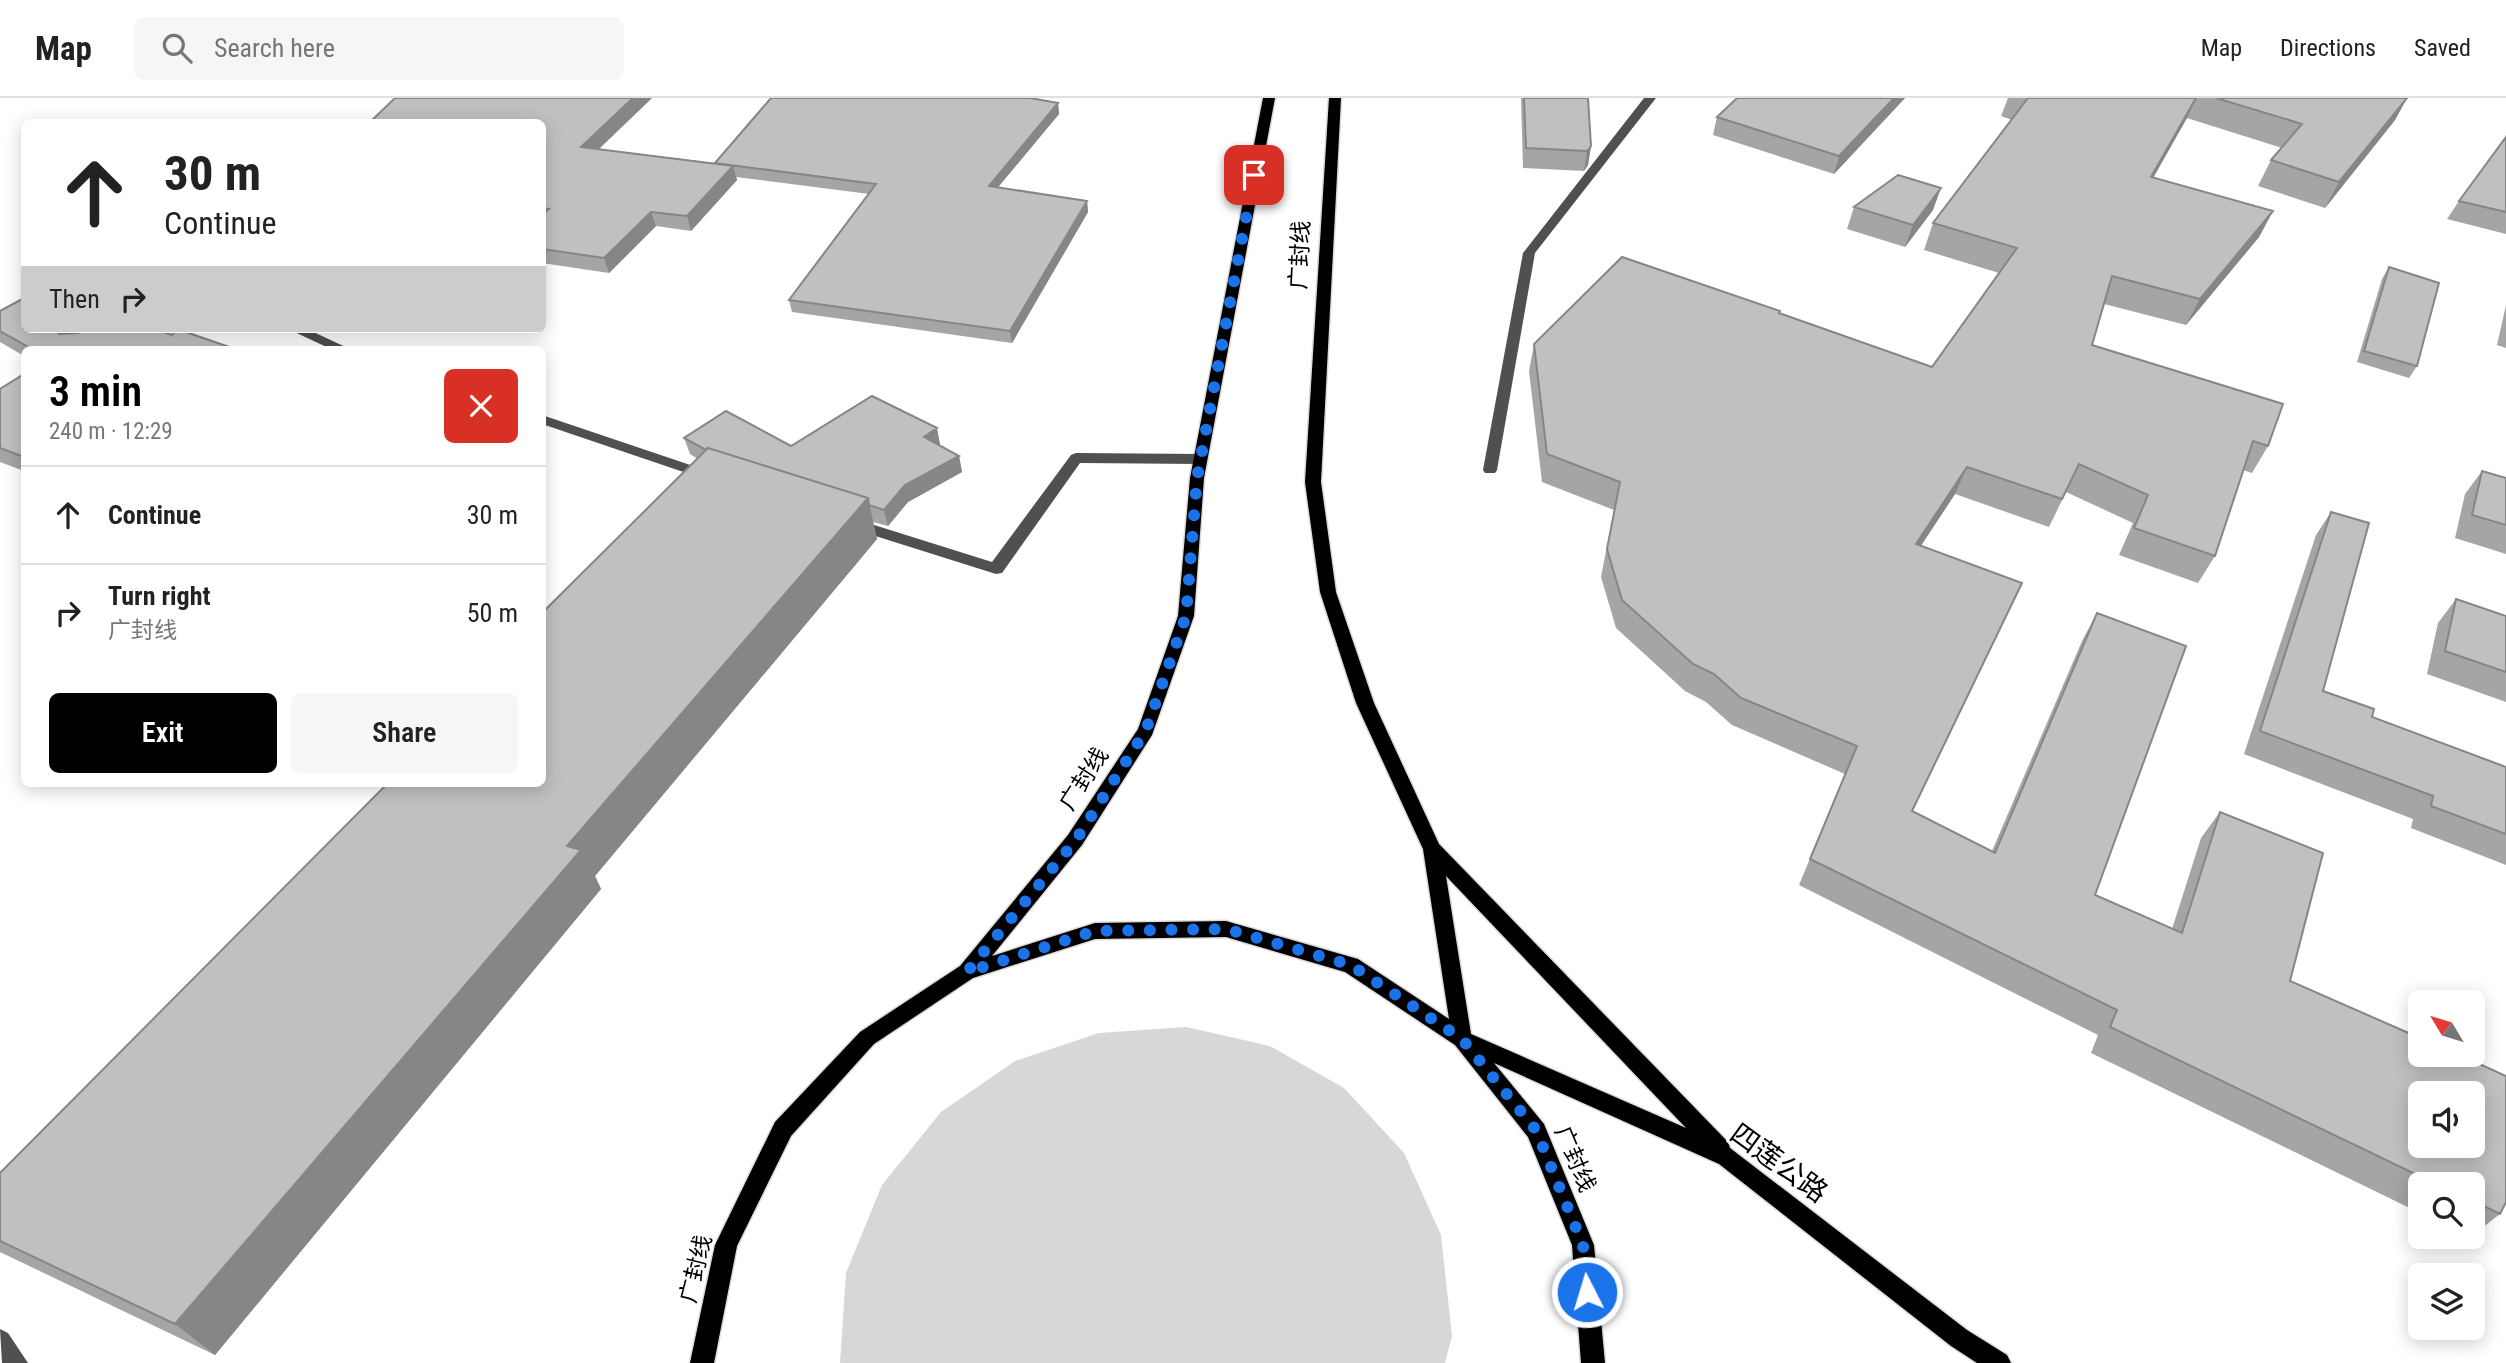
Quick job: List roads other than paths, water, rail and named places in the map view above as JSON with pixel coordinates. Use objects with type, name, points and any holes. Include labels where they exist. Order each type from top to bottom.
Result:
[{"type":"main road","name":"广封线","points":[[702,1363],[726,1245],[783,1129],[867,1038],[967,972],[1076,840],[1146,730],[1186,616],[1200,459],[1269,98]]},
{"type":"main road","name":"广封线","points":[[1335,98],[1312,482],[1332,604],[1365,703],[1432,849],[1462,1039],[1536,1130],[1583,1245],[1593,1363]]},
{"type":"main road","points":[[1432,849],[1727,1157]]},
{"type":"main road","points":[[967,972],[1095,931],[1226,929],[1351,965],[1462,1039]]},
{"type":"main road","name":"四莲公路","points":[[1462,1039],[1727,1157],[1959,1338],[1998,1363]]},
{"type":"street","points":[[1490,470],[1529,253],[1650,98]]},
{"type":"street","points":[[305,333],[335,346]]},
{"type":"street","points":[[546,420],[721,480]]},
{"type":"street","points":[[839,518],[996,569],[1076,458],[1200,459]]},
{"type":"street","points":[[0,1341],[16,1363]]}]
